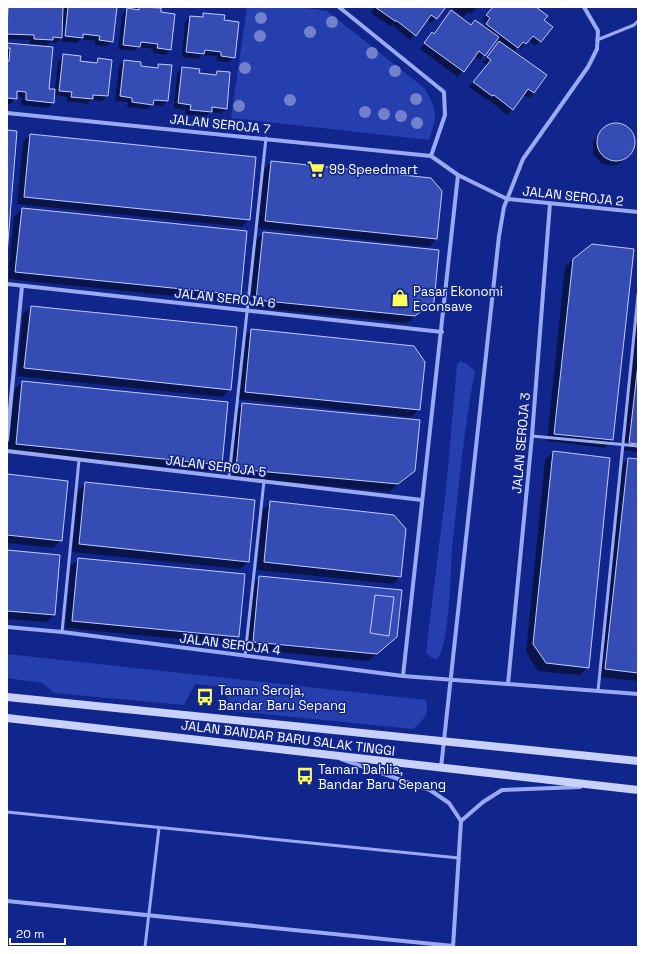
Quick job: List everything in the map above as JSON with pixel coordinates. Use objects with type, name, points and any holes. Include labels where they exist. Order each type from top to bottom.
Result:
[{"type":"main road","name":"JALAN BANDAR BARU SALAK TINGGI","points":[[7,697],[638,761]]},
{"type":"main road","name":"JALAN BANDAR BARU SALAK TINGGI","points":[[7,718],[638,790]]},
{"type":"street","points":[[339,7],[444,92],[445,115],[431,156],[458,175],[507,199]]},
{"type":"street","points":[[441,768],[442,741],[499,236],[507,199],[523,159],[588,67],[597,49],[598,31],[586,8]]},
{"type":"street","name":"JALAN SEROJA 7","points":[[7,113],[266,138],[431,156]]},
{"type":"street","points":[[403,676],[442,332],[458,175]]},
{"type":"street","name":"JALAN SEROJA 2","points":[[507,199],[638,212]]},
{"type":"street","name":"JALAN SEROJA 3","points":[[508,684],[532,436],[550,203]]},
{"type":"street","name":"JALAN SEROJA 6","points":[[7,284],[442,332]]},
{"type":"street","points":[[7,440],[22,286]]},
{"type":"street","name":"JALAN SEROJA 5","points":[[7,452],[422,500]]},
{"type":"street","name":"JALAN SEROJA 4","points":[[7,627],[62,632],[245,657],[403,676],[638,694]]},
{"type":"street","points":[[7,901],[453,946],[461,821],[449,803],[430,790],[329,755]]},
{"type":"street","points":[[461,821],[483,802],[502,790],[602,786]]},
{"type":"lane","points":[[597,40],[634,25],[638,21]]},
{"type":"lane","points":[[229,477],[266,138]]},
{"type":"lane","points":[[598,691],[638,295]]},
{"type":"lane","points":[[532,436],[638,446]]},
{"type":"lane","points":[[62,632],[79,460]]},
{"type":"lane","points":[[245,657],[264,481]]},
{"type":"lane","points":[[7,812],[459,858]]},
{"type":"lane","points":[[145,947],[159,828]]},
{"type":"shaded area","points":[[247,7],[299,7],[327,11],[424,88],[432,103],[435,114],[434,125],[429,140],[231,118]]},
{"type":"shaded area","points":[[460,361],[467,364],[475,371],[460,477],[445,637],[442,651],[437,659],[432,658],[426,653],[446,490],[457,365]]},
{"type":"shaded area","points":[[7,654],[426,700],[427,709],[423,720],[413,729],[233,711],[223,687],[195,684],[184,705],[54,693],[42,683],[7,678]]},
{"type":"building","points":[[8,7],[63,7],[62,38],[53,37],[53,40],[34,39],[34,35],[7,34]]},
{"type":"building","points":[[68,7],[117,7],[113,42],[99,40],[100,36],[83,34],[83,38],[65,36]]},
{"type":"building","points":[[139,7],[161,8],[161,12],[175,14],[171,50],[157,48],[158,44],[141,42],[140,47],[123,45],[127,8],[139,10]]},
{"type":"building","points":[[375,7],[446,7],[437,19],[431,15],[416,36],[397,21]]},
{"type":"building","points":[[493,7],[536,7],[548,16],[544,20],[553,27],[541,42],[533,36],[526,44],[523,42],[518,48],[486,24],[490,18],[486,15]]},
{"type":"building","points":[[451,10],[471,25],[475,20],[499,37],[485,56],[479,51],[464,72],[424,43],[432,32],[434,34]]},
{"type":"building","points":[[203,13],[225,15],[224,20],[239,22],[235,58],[221,56],[221,52],[205,50],[204,54],[186,52],[190,16],[203,17]]},
{"type":"building","points":[[499,41],[547,75],[534,93],[528,89],[513,110],[494,95],[492,96],[473,82],[491,60],[487,57]]},
{"type":"building","points":[[7,43],[53,47],[49,89],[55,89],[54,103],[26,100],[26,92],[17,91],[17,99],[7,98],[7,61],[9,61],[10,48],[7,48]]},
{"type":"building","points":[[63,54],[81,56],[80,61],[97,63],[98,58],[112,60],[108,96],[93,95],[93,99],[71,97],[72,92],[59,91]]},
{"type":"building","points":[[124,60],[141,62],[141,66],[158,68],[158,64],[172,65],[168,101],[154,100],[153,105],[132,102],[132,98],[120,96]]},
{"type":"building","points":[[182,67],[200,69],[199,73],[216,75],[217,71],[230,72],[227,109],[212,107],[212,112],[190,110],[191,105],[178,103]]},
{"type":"building","points":[[612,123],[620,123],[630,128],[634,135],[634,149],[630,156],[620,161],[612,161],[602,156],[600,153],[597,146],[597,138],[602,128],[605,126]]},
{"type":"building","points":[[7,130],[17,131],[7,254]]},
{"type":"building","points":[[30,134],[256,157],[250,220],[24,197]]},
{"type":"building","points":[[271,161],[431,178],[442,191],[437,239],[265,221]]},
{"type":"building","points":[[22,208],[247,231],[241,295],[15,272]]},
{"type":"building","points":[[263,232],[439,250],[434,302],[415,316],[256,300]]},
{"type":"building","points":[[592,244],[634,249],[613,440],[554,434],[573,259]]},
{"type":"building","points":[[31,306],[237,327],[231,390],[24,368]]},
{"type":"building","points":[[251,329],[414,346],[425,362],[420,410],[245,392]]},
{"type":"building","points":[[638,364],[638,444],[629,443]]},
{"type":"building","points":[[22,381],[228,402],[222,465],[16,444]]},
{"type":"building","points":[[242,403],[420,420],[415,471],[398,484],[236,469]]},
{"type":"building","points":[[553,451],[610,458],[589,668],[546,663],[533,644]]},
{"type":"building","points":[[628,458],[638,459],[638,673],[605,669]]},
{"type":"building","points":[[7,474],[68,481],[62,541],[7,535]]},
{"type":"building","points":[[85,482],[255,500],[249,562],[79,544]]},
{"type":"building","points":[[270,501],[394,515],[406,529],[401,577],[264,562]]},
{"type":"building","points":[[7,550],[60,555],[55,615],[7,611]]},
{"type":"building","points":[[78,558],[245,574],[239,637],[72,621]]},
{"type":"building","points":[[259,576],[402,590],[397,637],[377,654],[253,642]]},
{"type":"building","points":[[375,595],[394,597],[389,636],[370,633]]},
{"type":"place","name":"99 Speedmart","points":[[316,169]]},
{"type":"place","name":"Pasar Ekonomi Econsave","points":[[400,298]]},
{"type":"place","name":"Taman Seroja, Bandar Baru Sepang","points":[[205,697]]},
{"type":"place","name":"Taman Dahlia, Bandar Baru Sepang","points":[[305,776]]}]
